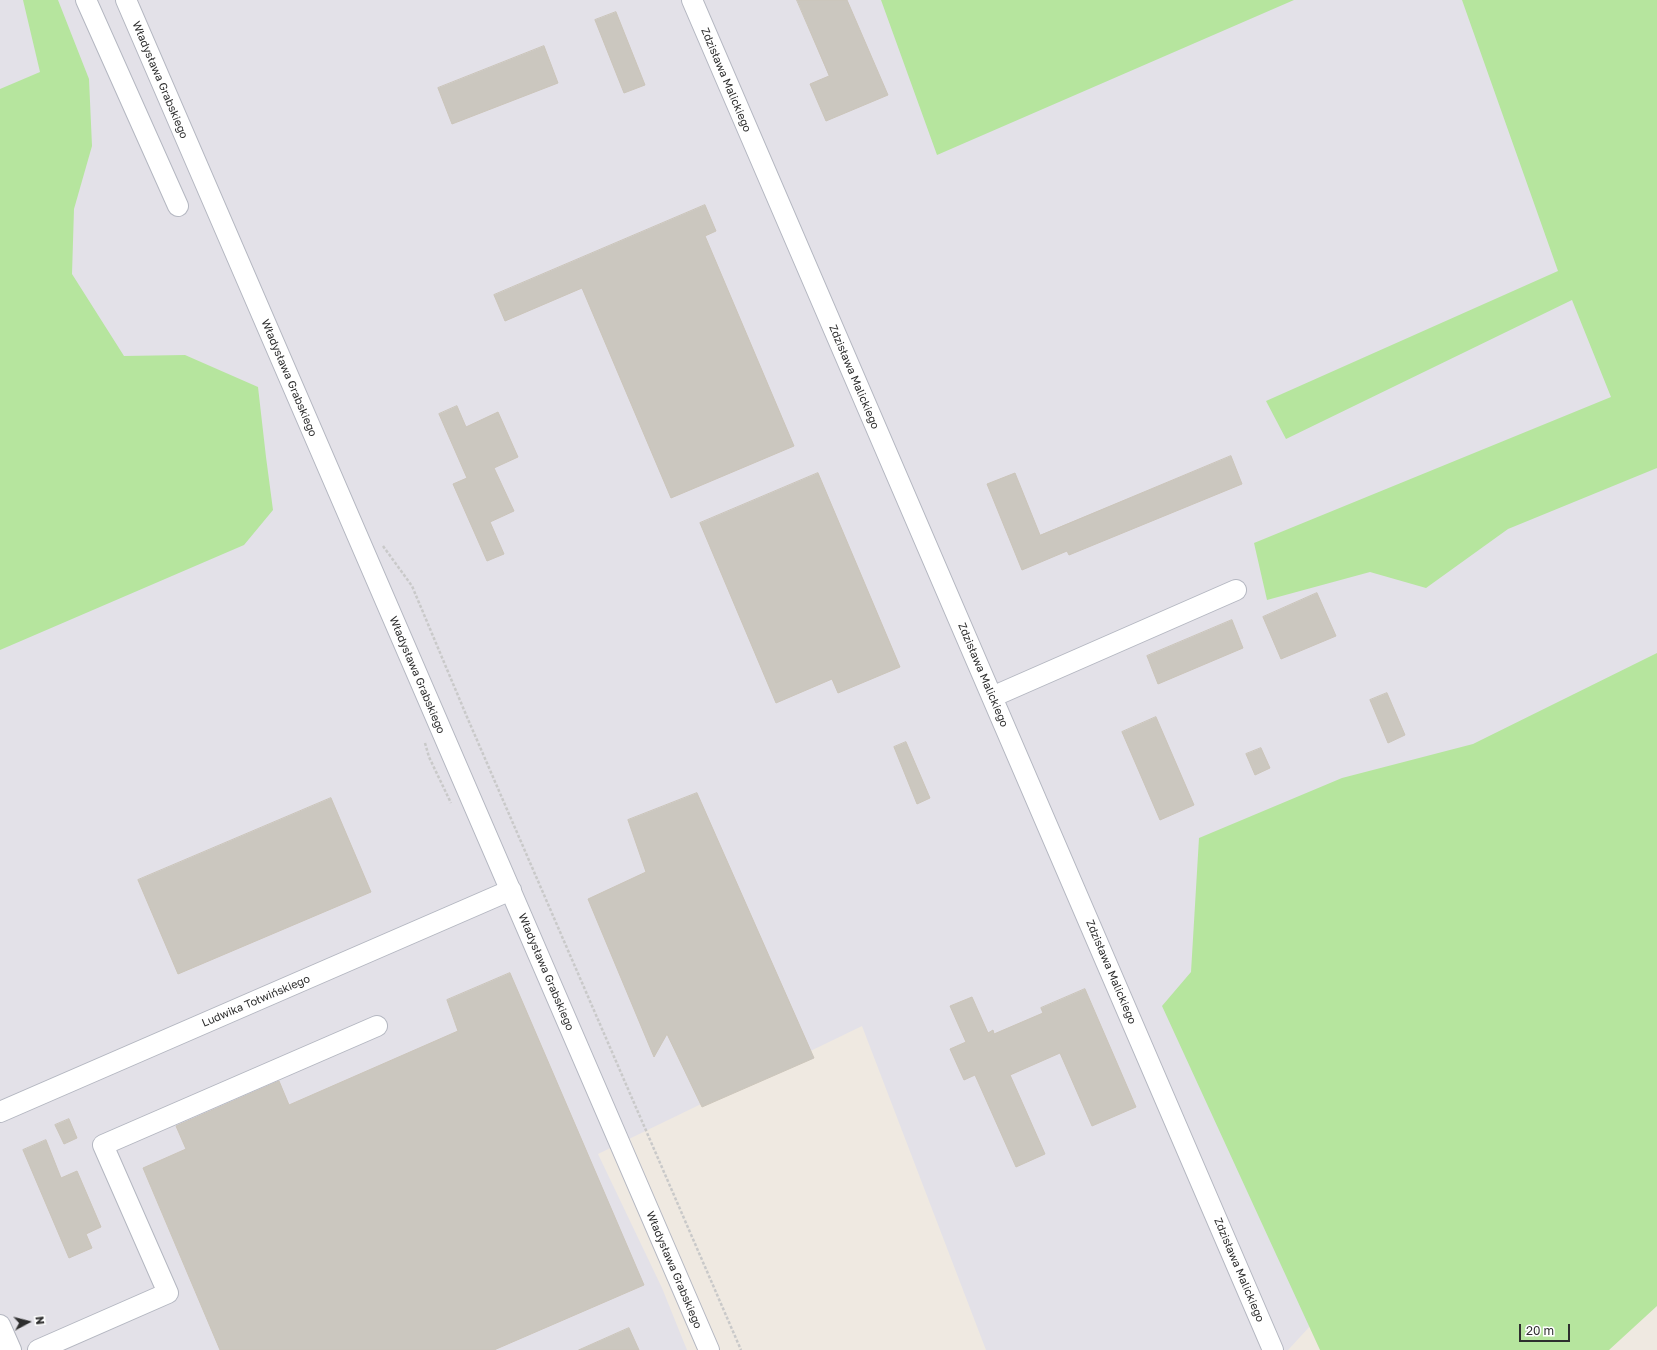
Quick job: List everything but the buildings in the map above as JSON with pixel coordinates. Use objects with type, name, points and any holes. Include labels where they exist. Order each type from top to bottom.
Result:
[{"type":"street","points":[[86,0],[178,206]]},
{"type":"street","name":"Władysława Grabskiego","points":[[126,0],[512,890],[709,1350]]},
{"type":"street","name":"Zdzisława Malickiego","points":[[692,0],[1273,1350]]},
{"type":"street","points":[[992,697],[1236,590]]},
{"type":"street","name":"Ludwika Tołwińskiego","points":[[0,1112],[512,890]]},
{"type":"street","points":[[38,1350],[168,1294],[104,1145],[377,1026]]},
{"type":"street","points":[[0,1325],[11,1350]]},
{"type":"path","points":[[467,717],[741,1350]]},
{"type":"shaded area","points":[[0,0],[1657,0],[1657,951],[1288,1350],[986,1350],[862,1026],[598,1154],[662,1288],[687,1350],[0,1350]]},
{"type":"green space","points":[[23,0],[58,0],[89,79],[92,146],[74,209],[72,274],[124,356],[185,355],[258,387],[273,510],[244,545],[0,650],[0,89],[40,72]]},
{"type":"green space","points":[[881,0],[1294,0],[937,155]]},
{"type":"green space","points":[[1462,0],[1657,0],[1657,468],[1508,529],[1426,588],[1370,572],[1267,600],[1254,543],[1611,397],[1572,300],[1286,439],[1266,401],[1558,271]]},
{"type":"green space","points":[[1657,653],[1657,1306],[1609,1350],[1320,1350],[1162,1006],[1191,972],[1199,838],[1342,778],[1473,744]]}]
